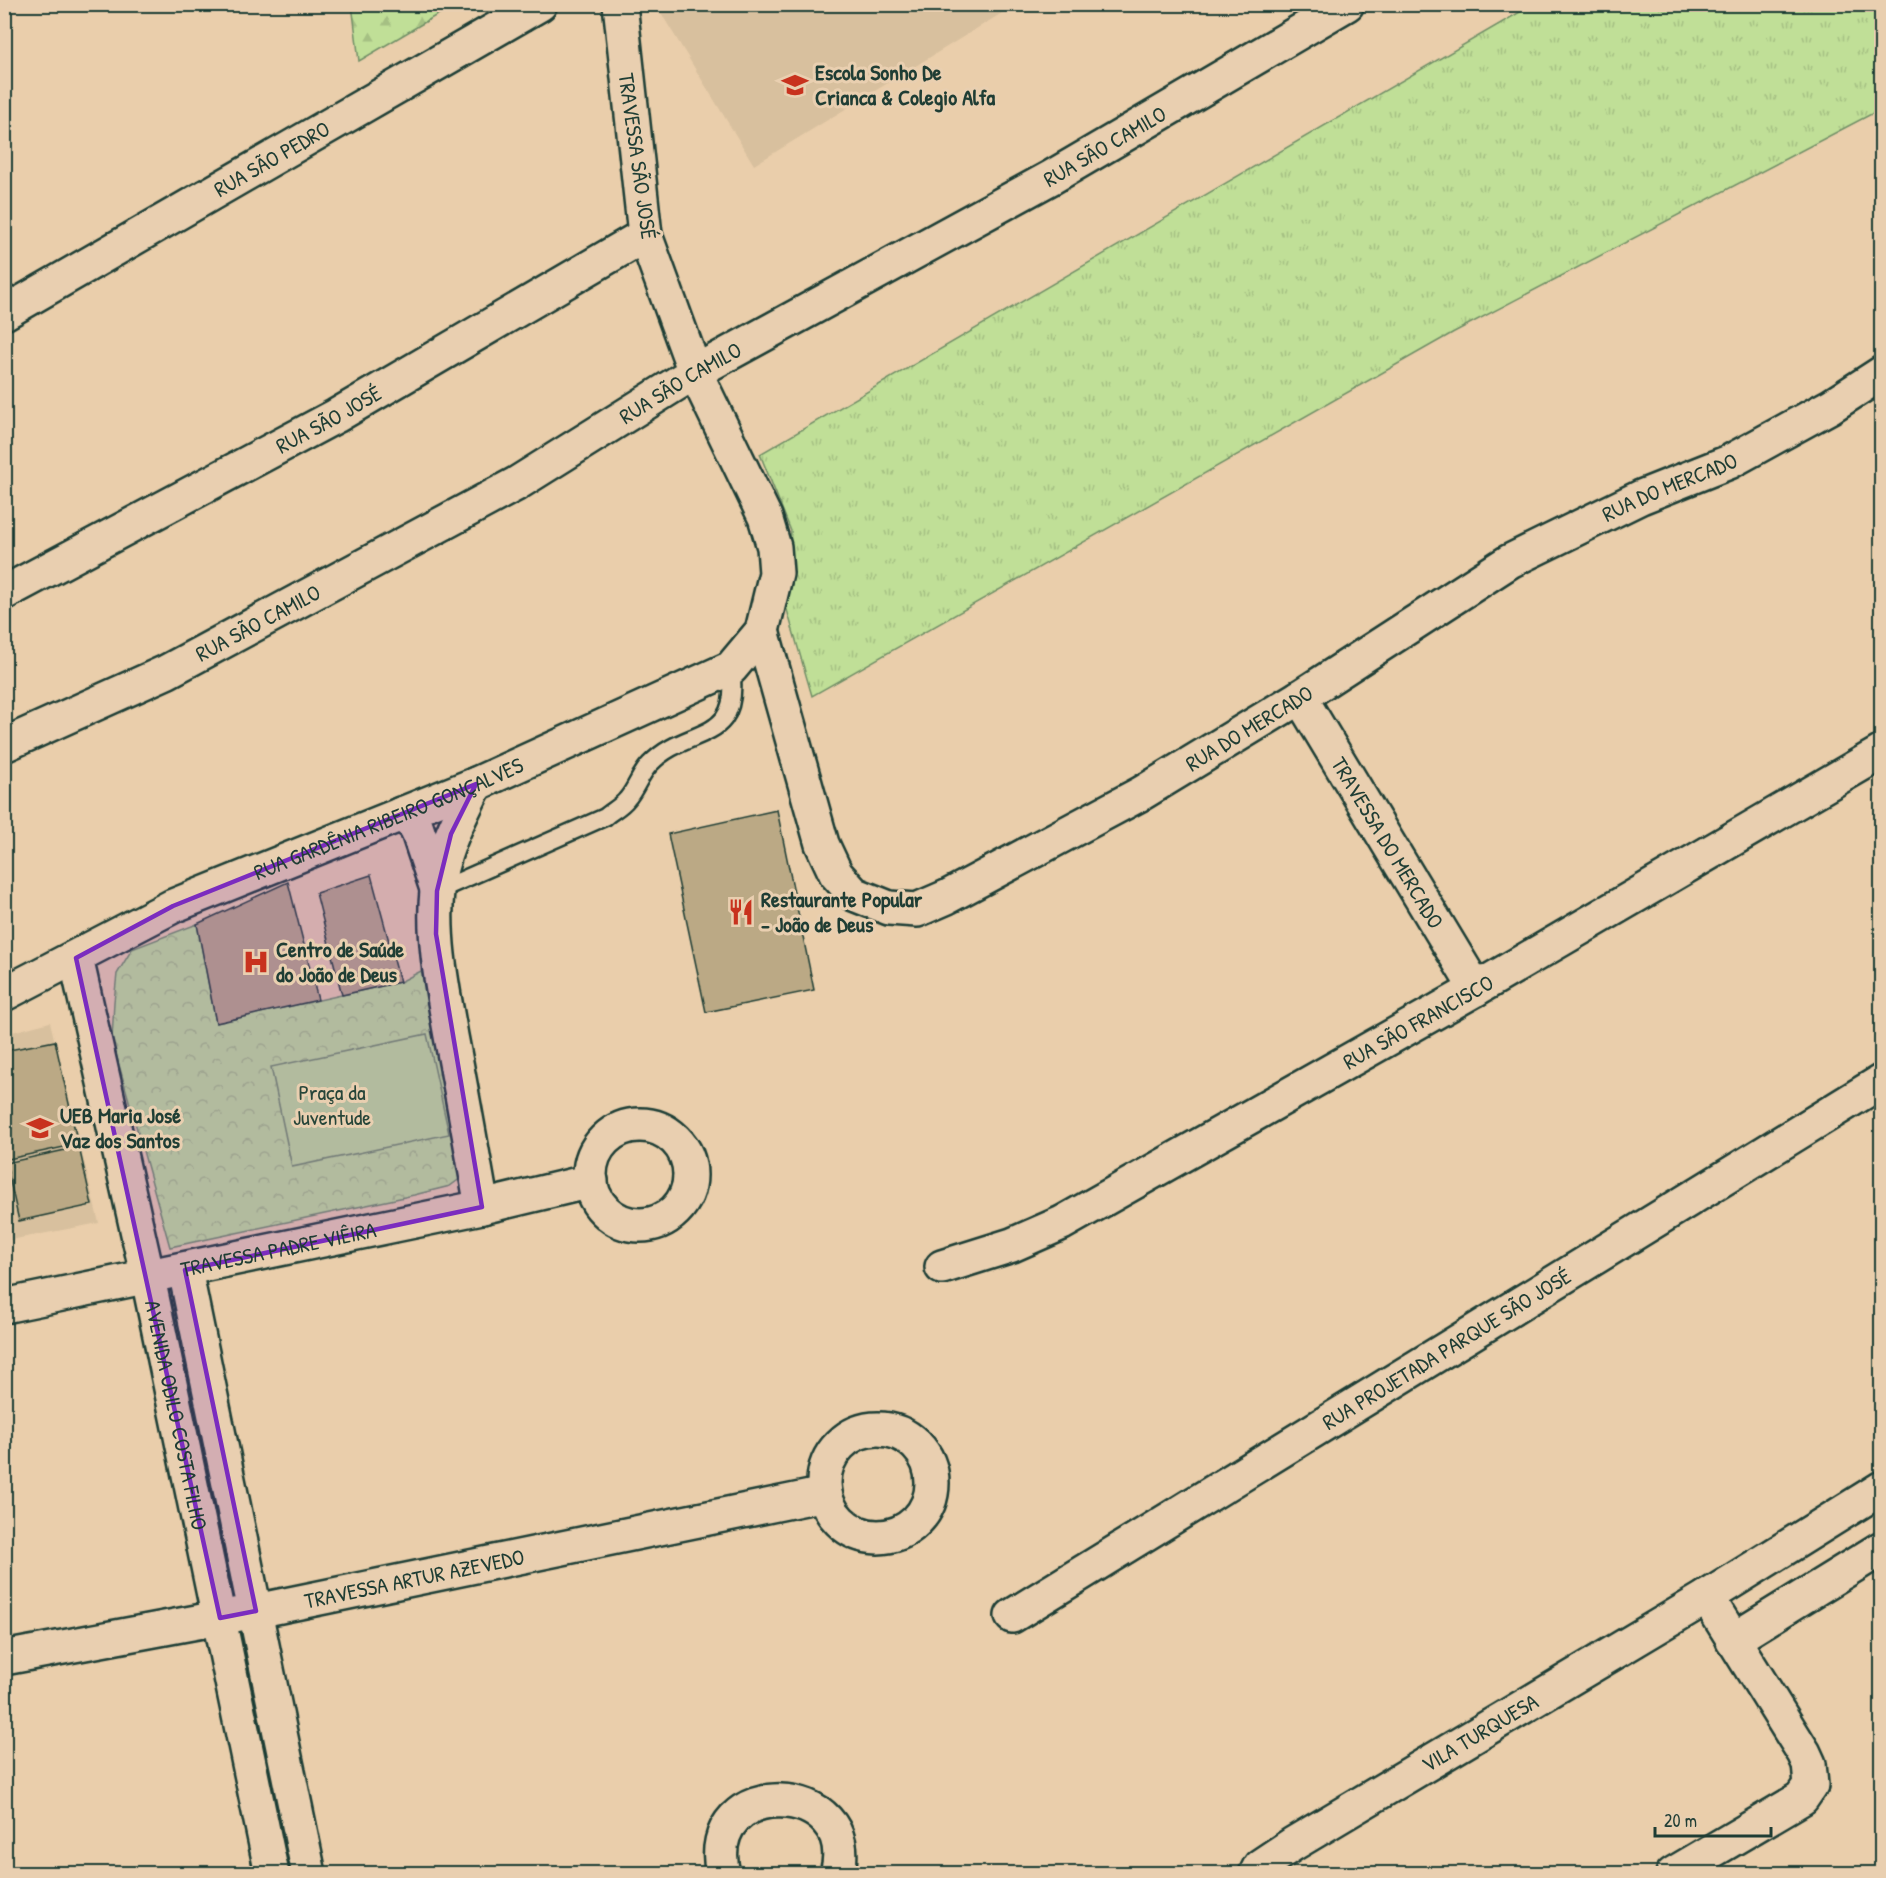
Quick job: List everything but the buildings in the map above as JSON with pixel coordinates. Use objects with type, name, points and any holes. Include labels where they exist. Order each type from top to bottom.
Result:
[{"type":"street","name":"RUA SÃO PEDRO","points":[[4,313],[540,4]]},
{"type":"street","name":"TRAVESSA SÃO JOSÉ","points":[[620,4],[645,235],[695,372]]},
{"type":"street","name":"RUA SÃO CAMILO","points":[[4,745],[166,672],[516,484],[695,372],[1052,177],[1347,4]]},
{"type":"street","name":"RUA SÃO JOSÉ","points":[[4,593],[336,416],[645,235]]},
{"type":"street","points":[[695,372],[765,517],[774,547],[776,573],[762,631]]},
{"type":"street","name":"RUA DO MERCADO","points":[[762,631],[822,843],[836,874],[854,894],[889,908],[917,910],[979,881],[1142,793],[1300,697],[1510,561],[1641,497],[1729,462],[1831,406],[1881,373]]},
{"type":"street","name":"RUA GARDÊNIA RIBEIRO GONÇALVES","points":[[4,994],[173,906],[476,784],[731,668],[762,631]]},
{"type":"street","name":"TRAVESSA DO MERCADO","points":[[1300,697],[1476,989]]},
{"type":"street","name":"RUA SÃO FRANCISCO","points":[[942,1267],[1012,1245],[1062,1222],[1476,989],[1881,752]]},
{"type":"street","points":[[476,784],[451,834],[437,891],[436,934],[482,1208]]},
{"type":"street","points":[[401,814],[416,826],[423,839],[437,891]]},
{"type":"street","name":"AVENIDA ODILO COSTA FILHO","points":[[76,958],[148,1278],[273,1874]]},
{"type":"street","name":"RUA PROJETADA PARQUE SÃO JOSÉ","points":[[1012,1616],[1881,1081]]},
{"type":"street","name":"TRAVESSA PADRE VIÊIRA","points":[[4,1306],[482,1208],[591,1181]]},
{"type":"street","name":"AVENIDA ODILO COSTA FILHO","points":[[185,1270],[309,1874]]},
{"type":"street","name":"VILA TURQUESA","points":[[1256,1874],[1260,1866],[1293,1844],[1707,1597],[1881,1488]]},
{"type":"street","name":"TRAVESSA ARTUR AZEVEDO","points":[[4,1658],[256,1611],[825,1494]]},
{"type":"street","points":[[1733,1640],[1881,1548]]},
{"type":"street","points":[[1673,1874],[1802,1798],[1811,1785],[1809,1764],[1804,1753],[1707,1597]]},
{"type":"street","points":[[719,1873],[720,1853],[725,1835],[734,1819],[748,1807],[766,1800],[784,1798],[802,1803],[818,1813],[830,1827],[838,1844],[837,1874]]},
{"type":"lane","points":[[437,891],[605,817],[627,799],[650,764],[664,752],[706,734],[722,721],[731,707],[734,690],[731,668]]},
{"type":"highlighted area","points":[[476,784],[451,834],[437,891],[436,934],[482,1207],[185,1270],[256,1611],[220,1618],[76,958],[173,906]]},
{"type":"shaded area","name":"Escola Sonho De Crianca & Colegio Alfa","points":[[656,5],[1015,5],[754,165]]},
{"type":"shaded area","name":"UEB Maria José Vaz dos Santos","points":[[50,1022],[99,1223],[5,1241],[5,1034]]},
{"type":"green space","points":[[352,4],[454,4],[454,5],[359,61]]},
{"type":"green space","points":[[1532,5],[1881,5],[1881,109],[1454,332],[812,696],[785,603],[791,531],[760,454]]},
{"type":"green space","name":"Praça da Juventude","points":[[197,924],[216,1023],[400,982],[427,968],[465,1175],[450,1186],[414,1195],[170,1247],[112,1040],[114,1002],[117,974],[132,949]]},
{"type":"green space","points":[[427,1034],[449,1134],[292,1167],[271,1067]]},
{"type":"place","name":"Escola Sonho De Crianca & Colegio Alfa","points":[[795,85]]},
{"type":"place","name":"Restaurante Popular - João de Deus","points":[[741,912]]},
{"type":"place","name":"Centro de Saúde do João de Deus","points":[[256,962]]},
{"type":"place","name":"UEB Maria José Vaz dos Santos","points":[[40,1128]]}]
